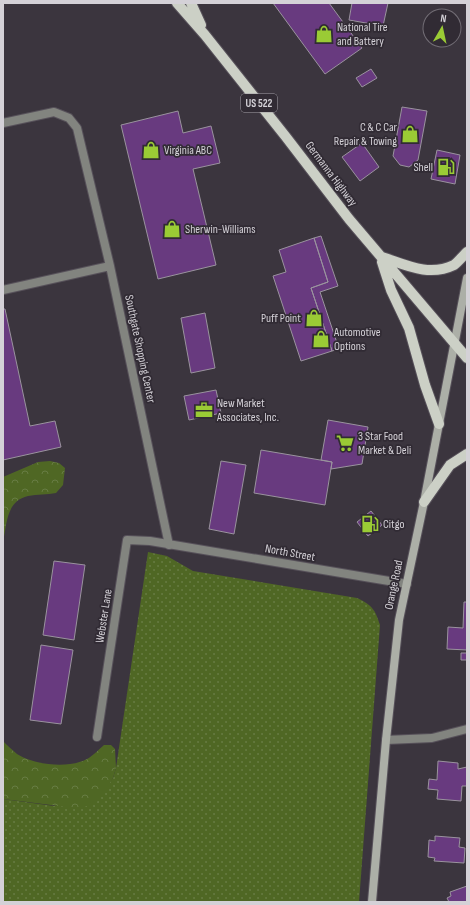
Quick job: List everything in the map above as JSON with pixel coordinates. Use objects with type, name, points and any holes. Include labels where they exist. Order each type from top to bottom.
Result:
[{"type":"main road","name":"Germanna Highway","points":[[177,3],[205,35],[349,219],[467,358]]},
{"type":"main road","name":"US 522","points":[[191,3],[205,35]]},
{"type":"main road","points":[[380,256],[417,270],[436,270],[454,264],[467,252]]},
{"type":"main road","points":[[380,256],[391,290],[409,328],[425,385],[439,424]]},
{"type":"main road","name":"Orange Road","points":[[372,902],[386,740],[399,620],[424,502],[467,278]]},
{"type":"main road","points":[[424,502],[450,465],[467,454]]},
{"type":"street","name":"Southgate Shopping Center","points":[[3,123],[54,112],[69,118],[77,128],[110,266],[169,545]]},
{"type":"street","points":[[3,290],[110,266]]},
{"type":"street","name":"Webster Lane","points":[[97,737],[128,540],[150,541],[169,545]]},
{"type":"street","name":"North Street","points":[[169,545],[407,584]]},
{"type":"street","points":[[386,740],[432,738],[467,729]]},
{"type":"green space","points":[[50,461],[59,463],[65,468],[63,485],[56,493],[28,496],[15,503],[9,514],[3,542],[3,477],[38,462]]},
{"type":"green space","points":[[148,552],[167,556],[193,571],[357,598],[370,605],[374,611],[380,625],[359,902],[3,902],[3,799],[54,806],[109,783],[113,778],[116,768]]},
{"type":"green space","points":[[3,741],[17,754],[24,758],[42,763],[61,765],[80,762],[89,758],[104,745],[111,745],[115,749],[116,768],[113,778],[98,801],[84,807],[75,808],[3,799]]},
{"type":"building","name":"National Tire and Battery","points":[[273,3],[329,3],[362,48],[325,74]]},
{"type":"building","points":[[352,3],[388,3],[383,26],[349,20]]},
{"type":"building","points":[[371,69],[377,78],[362,87],[356,78]]},
{"type":"building","name":"C & C Car Repair & Towing","points":[[402,107],[427,111],[418,160],[409,167],[400,165],[393,156]]},
{"type":"building","points":[[178,111],[183,133],[211,126],[220,163],[193,169],[216,265],[158,279],[121,125]]},
{"type":"building","name":"Shell","points":[[362,143],[379,167],[360,181],[342,157]]},
{"type":"building","name":"Shell","points":[[437,150],[460,155],[455,184],[431,179]]},
{"type":"building","points":[[321,236],[338,286],[320,292],[339,349],[332,351],[311,288],[328,282],[314,238]]},
{"type":"building","points":[[314,238],[328,282],[311,288],[332,351],[301,361],[273,276],[286,272],[279,250]]},
{"type":"building","points":[[3,309],[5,309],[30,426],[55,421],[61,447],[3,460]]},
{"type":"building","points":[[205,313],[215,368],[191,373],[181,318]]},
{"type":"building","points":[[216,390],[221,413],[189,420],[184,396]]},
{"type":"building","name":"3 Star Food Market & Deli","points":[[328,420],[368,427],[362,464],[331,469],[332,462],[321,460]]},
{"type":"building","points":[[261,450],[332,462],[325,505],[254,493]]},
{"type":"building","points":[[221,461],[246,465],[234,534],[209,529]]},
{"type":"building","name":"Citgo","points":[[371,511],[382,525],[368,536],[357,522]]},
{"type":"building","points":[[54,561],[85,565],[74,640],[43,635]]},
{"type":"building","points":[[464,602],[467,602],[467,650],[447,649],[448,627],[463,628]]},
{"type":"building","points":[[41,645],[73,650],[61,724],[30,720]]},
{"type":"building","points":[[461,653],[467,653],[467,660],[461,660]]},
{"type":"building","points":[[438,761],[458,763],[458,769],[467,767],[467,786],[462,786],[461,801],[437,799],[438,790],[428,789],[429,779],[437,780]]},
{"type":"building","points":[[435,836],[460,838],[459,847],[465,848],[464,863],[434,861],[435,858],[428,857],[429,840],[435,841]]},
{"type":"building","points":[[467,886],[467,902],[449,902],[447,898],[451,896],[450,892]]},
{"type":"place","name":"National Tire and Battery","points":[[324,34]]},
{"type":"place","name":"C & C Car Repair & Towing","points":[[410,134]]},
{"type":"place","name":"Virginia ABC","points":[[151,150]]},
{"type":"place","name":"Shell","points":[[446,167]]},
{"type":"place","name":"Sherwin-Williams","points":[[172,229]]},
{"type":"place","name":"Puff Point","points":[[314,318]]},
{"type":"place","name":"Automotive Options","points":[[321,339]]},
{"type":"place","name":"New Market Associates, Inc.","points":[[204,410]]},
{"type":"place","name":"3 Star Food Market & Deli","points":[[345,443]]},
{"type":"place","name":"Citgo","points":[[370,524]]}]
